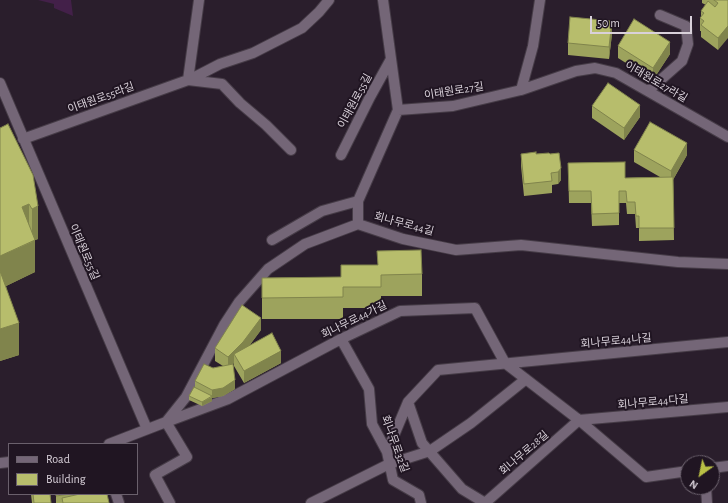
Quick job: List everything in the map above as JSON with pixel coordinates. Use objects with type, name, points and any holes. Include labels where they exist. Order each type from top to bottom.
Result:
[{"type":"street","points":[[188,80],[199,0]]},
{"type":"street","points":[[188,80],[220,64],[253,53],[302,28],[330,0]]},
{"type":"street","points":[[358,224],[358,201],[398,110],[383,0]]},
{"type":"street","points":[[521,90],[533,46],[540,0]]},
{"type":"street","points":[[648,91],[682,61],[688,44],[686,26],[660,15]]},
{"type":"street","name":"이태원로55길","points":[[341,155],[391,59]]},
{"type":"street","name":"이태원로27라길","points":[[521,90],[576,71],[595,68],[616,73],[728,137]]},
{"type":"street","name":"이태원로55라길","points":[[23,139],[188,80],[222,84],[240,103],[266,125],[291,150]]},
{"type":"street","name":"이태원로55길","points":[[0,83],[147,429]]},
{"type":"street","name":"이태원로27길","points":[[398,110],[453,106],[521,90]]},
{"type":"street","points":[[272,240],[322,211],[358,201]]},
{"type":"street","name":"회나무로44길","points":[[166,422],[186,397],[224,325],[240,302],[268,269],[305,244],[358,224],[403,238],[456,250],[521,245],[678,262],[728,264]]},
{"type":"street","name":"회나무로44가길","points":[[166,422],[228,399],[341,339],[400,311],[475,308],[505,363],[579,420],[646,477],[680,472]]},
{"type":"street","name":"회나무로32길","points":[[341,339],[369,389],[372,424],[386,452],[393,480],[419,495],[421,503]]},
{"type":"street","name":"회나무로44나길","points":[[505,363],[728,342]]},
{"type":"street","points":[[386,452],[408,402],[438,370],[505,363]]},
{"type":"street","points":[[311,503],[389,464],[430,451],[471,424],[526,379]]},
{"type":"street","name":"회나무로28길","points":[[408,402],[422,443],[462,489],[485,503],[579,420]]},
{"type":"street","name":"회나무로44다길","points":[[579,420],[728,407]]},
{"type":"street","points":[[112,443],[166,422],[187,457],[155,475],[170,503]]},
{"type":"shaded area","points":[[38,0],[71,0],[73,16],[54,8],[54,4]]},
{"type":"building","points":[[714,0],[728,0],[728,26],[718,38],[701,25],[704,21],[700,18],[704,13],[701,11],[708,1],[715,7],[718,3]]},
{"type":"building","points":[[570,17],[612,21],[609,47],[568,43]]},
{"type":"building","points":[[634,19],[670,42],[653,68],[618,46]]},
{"type":"building","points":[[608,83],[640,105],[624,128],[592,106]]},
{"type":"building","points":[[650,122],[687,143],[671,171],[634,150]]},
{"type":"building","points":[[8,124],[33,175],[38,206],[32,209],[29,204],[22,207],[35,240],[0,256],[0,128]]},
{"type":"building","points":[[536,152],[536,154],[559,153],[561,168],[558,172],[551,173],[552,181],[524,184],[521,154]]},
{"type":"building","points":[[625,162],[625,178],[673,177],[674,228],[639,228],[639,216],[636,216],[635,202],[627,202],[626,191],[619,191],[619,213],[592,214],[591,191],[569,191],[568,163]]},
{"type":"building","points":[[421,250],[422,274],[381,275],[381,287],[343,287],[343,297],[262,298],[262,278],[341,277],[341,265],[378,265],[377,251]]},
{"type":"building","points":[[0,271],[19,323],[0,329]]},
{"type":"building","points":[[242,305],[261,318],[243,342],[228,357],[215,348]]},
{"type":"building","points":[[272,333],[281,351],[244,371],[234,354]]},
{"type":"building","points":[[204,364],[213,368],[233,364],[235,380],[223,388],[212,390],[195,381]]},
{"type":"building","points":[[194,387],[212,396],[202,402],[189,396]]},
{"type":"building","points":[[33,495],[50,495],[51,503],[34,503]]},
{"type":"building","points":[[76,495],[107,495],[109,503],[63,503],[62,498]]}]
